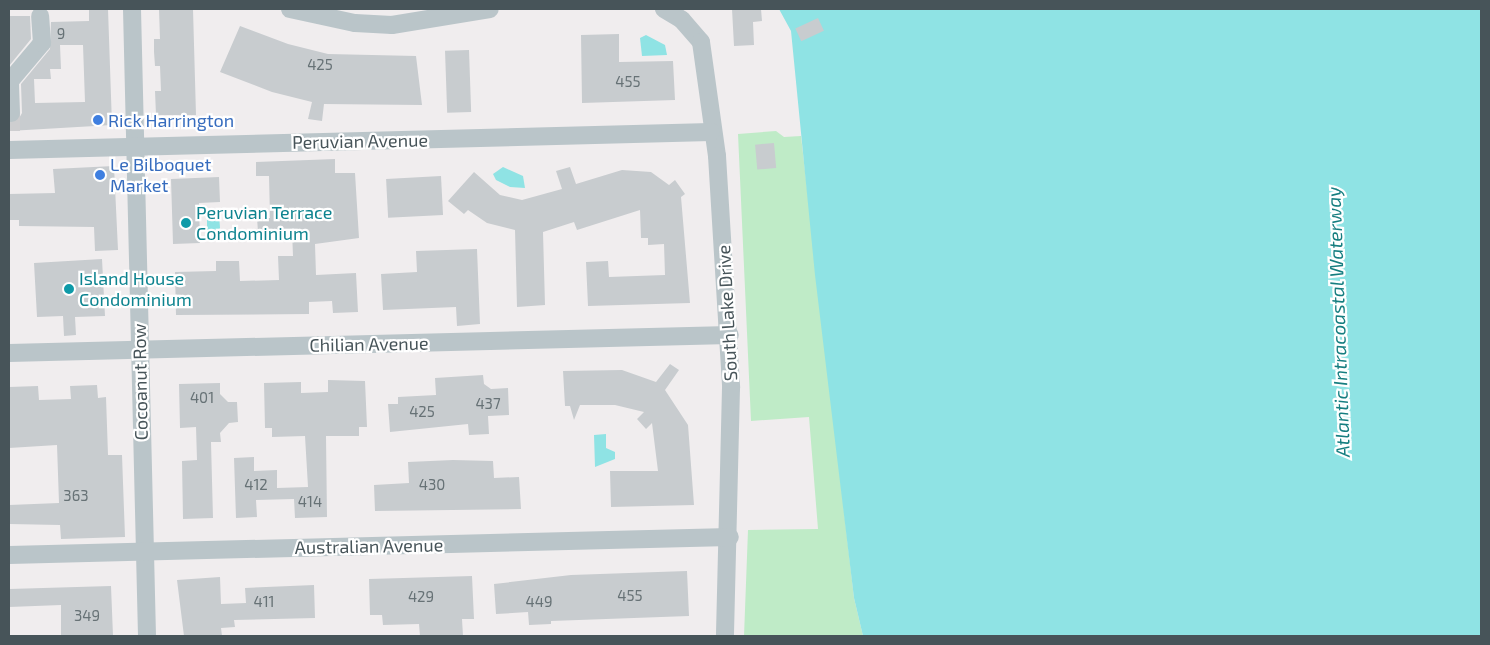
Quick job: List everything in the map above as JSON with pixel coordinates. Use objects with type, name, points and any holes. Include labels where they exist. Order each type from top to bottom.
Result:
[{"type":"street","name":"Cocoanut Row","points":[[132,9],[147,636]]},
{"type":"street","points":[[290,9],[355,23],[392,25],[490,9]]},
{"type":"street","name":"South Lake Drive","points":[[664,9],[682,20],[701,42],[706,63],[711,132],[717,156],[730,335],[730,537],[725,636]]},
{"type":"street","points":[[11,113],[10,81],[42,43],[40,11]]},
{"type":"street","name":"Peruvian Avenue","points":[[9,150],[711,132]]},
{"type":"street","name":"Chilian Avenue","points":[[9,353],[730,335]]},
{"type":"street","name":"Australian Avenue","points":[[9,555],[730,537]]},
{"type":"green space","points":[[776,131],[784,137],[801,136],[854,598],[863,636],[744,636],[748,530],[818,529],[809,417],[751,421],[738,134]]},
{"type":"water","name":"Atlantic Intracoastal Waterway","points":[[779,9],[1481,9],[1481,636],[863,636],[854,598],[815,275],[791,31]]},
{"type":"water","points":[[646,35],[665,45],[667,55],[642,56],[640,38]]},
{"type":"water","points":[[503,167],[523,176],[525,188],[510,187],[496,180],[493,174]]},
{"type":"water","points":[[213,212],[219,214],[220,228],[215,235],[207,230],[207,217]]},
{"type":"water","points":[[606,434],[606,448],[615,452],[615,459],[595,467],[594,435]]},
{"type":"building","points":[[89,9],[108,9],[112,125],[9,131],[9,123],[17,122],[22,113],[21,84],[50,49],[51,22],[89,21]],"holes":[[[60,45],[83,45],[85,102],[35,103],[34,79],[51,79],[50,69],[61,69]]]},
{"type":"building","points":[[159,9],[193,9],[196,115],[156,115],[155,91],[161,91],[160,66],[155,66],[154,52],[154,39],[160,39]]},
{"type":"building","points":[[732,9],[761,9],[762,21],[753,22],[754,45],[734,46]]},
{"type":"building","points":[[9,16],[30,16],[31,39],[9,66]]},
{"type":"building","points":[[818,18],[824,31],[801,41],[795,29]]},
{"type":"building","points":[[240,26],[288,44],[328,54],[416,56],[422,105],[324,104],[322,121],[308,119],[312,102],[272,92],[220,72]]},
{"type":"building","points":[[619,34],[619,62],[673,61],[675,100],[582,103],[581,35]]},
{"type":"building","points":[[469,50],[471,112],[447,113],[445,51]]},
{"type":"building","points":[[774,143],[776,168],[757,170],[755,145]]},
{"type":"building","points":[[335,159],[335,173],[355,173],[359,238],[315,244],[316,275],[356,273],[358,312],[333,313],[332,301],[309,302],[309,314],[176,315],[175,272],[216,271],[216,261],[239,261],[240,281],[279,280],[278,256],[293,256],[292,231],[258,232],[257,218],[270,218],[269,176],[256,176],[256,162]]},
{"type":"building","points":[[114,166],[118,250],[95,251],[94,227],[19,226],[19,220],[10,220],[9,194],[55,193],[53,169]]},
{"type":"building","points":[[570,167],[576,184],[622,170],[651,172],[669,185],[675,180],[685,194],[681,197],[690,303],[588,306],[586,262],[608,261],[609,277],[665,275],[664,244],[648,245],[648,238],[641,238],[640,210],[577,230],[574,222],[543,232],[545,305],[517,307],[515,230],[487,223],[468,210],[464,214],[448,201],[474,172],[500,195],[522,200],[562,189],[556,171]]},
{"type":"building","points":[[441,176],[443,215],[388,218],[386,179]]},
{"type":"building","name":"Peruvian Terrace Condominium","points":[[219,177],[220,202],[199,203],[200,243],[173,244],[171,179]]},
{"type":"building","points":[[477,249],[480,324],[457,326],[456,307],[383,310],[381,274],[417,272],[416,251]]},
{"type":"building","name":"Island House Condominium","points":[[102,259],[105,316],[75,317],[76,335],[64,336],[63,316],[37,317],[34,263]]},
{"type":"building","points":[[670,364],[679,370],[665,390],[688,425],[694,505],[611,507],[610,471],[658,471],[652,423],[646,429],[637,419],[644,412],[615,405],[580,405],[574,420],[570,406],[565,406],[563,371],[622,370],[656,382]]},
{"type":"building","points":[[483,375],[484,384],[491,389],[508,388],[509,415],[488,416],[489,434],[469,435],[468,424],[390,432],[388,404],[398,404],[398,397],[436,395],[435,378]]},
{"type":"building","points":[[328,380],[365,381],[367,427],[359,427],[359,436],[326,436],[327,517],[295,518],[294,499],[256,500],[257,517],[236,518],[234,458],[254,457],[254,471],[277,470],[277,488],[308,487],[305,436],[272,437],[272,428],[265,428],[264,383],[301,382],[301,393],[328,392]]},
{"type":"building","points":[[220,383],[220,394],[228,402],[237,402],[238,422],[229,423],[220,433],[221,442],[211,442],[213,518],[183,519],[182,461],[197,460],[196,427],[180,428],[179,384]]},
{"type":"building","points":[[97,385],[98,398],[106,397],[108,455],[122,455],[125,537],[61,539],[60,525],[9,524],[9,505],[59,503],[57,445],[9,448],[9,387],[38,386],[39,400],[71,399],[70,386]]},
{"type":"building","points":[[493,461],[494,478],[519,477],[521,509],[375,511],[374,485],[409,483],[408,462]]},
{"type":"building","points":[[687,571],[689,616],[551,621],[551,624],[529,625],[528,612],[496,614],[494,584],[571,575]]},
{"type":"building","points":[[472,576],[474,619],[462,619],[463,636],[420,636],[419,624],[383,625],[382,615],[370,615],[369,579]]},
{"type":"building","points":[[220,577],[221,604],[246,603],[245,588],[314,585],[315,618],[234,620],[235,627],[221,628],[222,636],[184,636],[177,580]]},
{"type":"building","points":[[111,586],[113,636],[61,636],[61,605],[9,607],[9,589]]},
{"type":"tunnel","points":[[11,113],[11,131]]},
{"type":"place","name":"Rick Harrington","points":[[98,120]]},
{"type":"place","name":"Le Bilboquet Market","points":[[100,175]]},
{"type":"place","name":"Peruvian Terrace Condominium","points":[[186,223]]},
{"type":"place","name":"Island House Condominium","points":[[69,289]]}]
